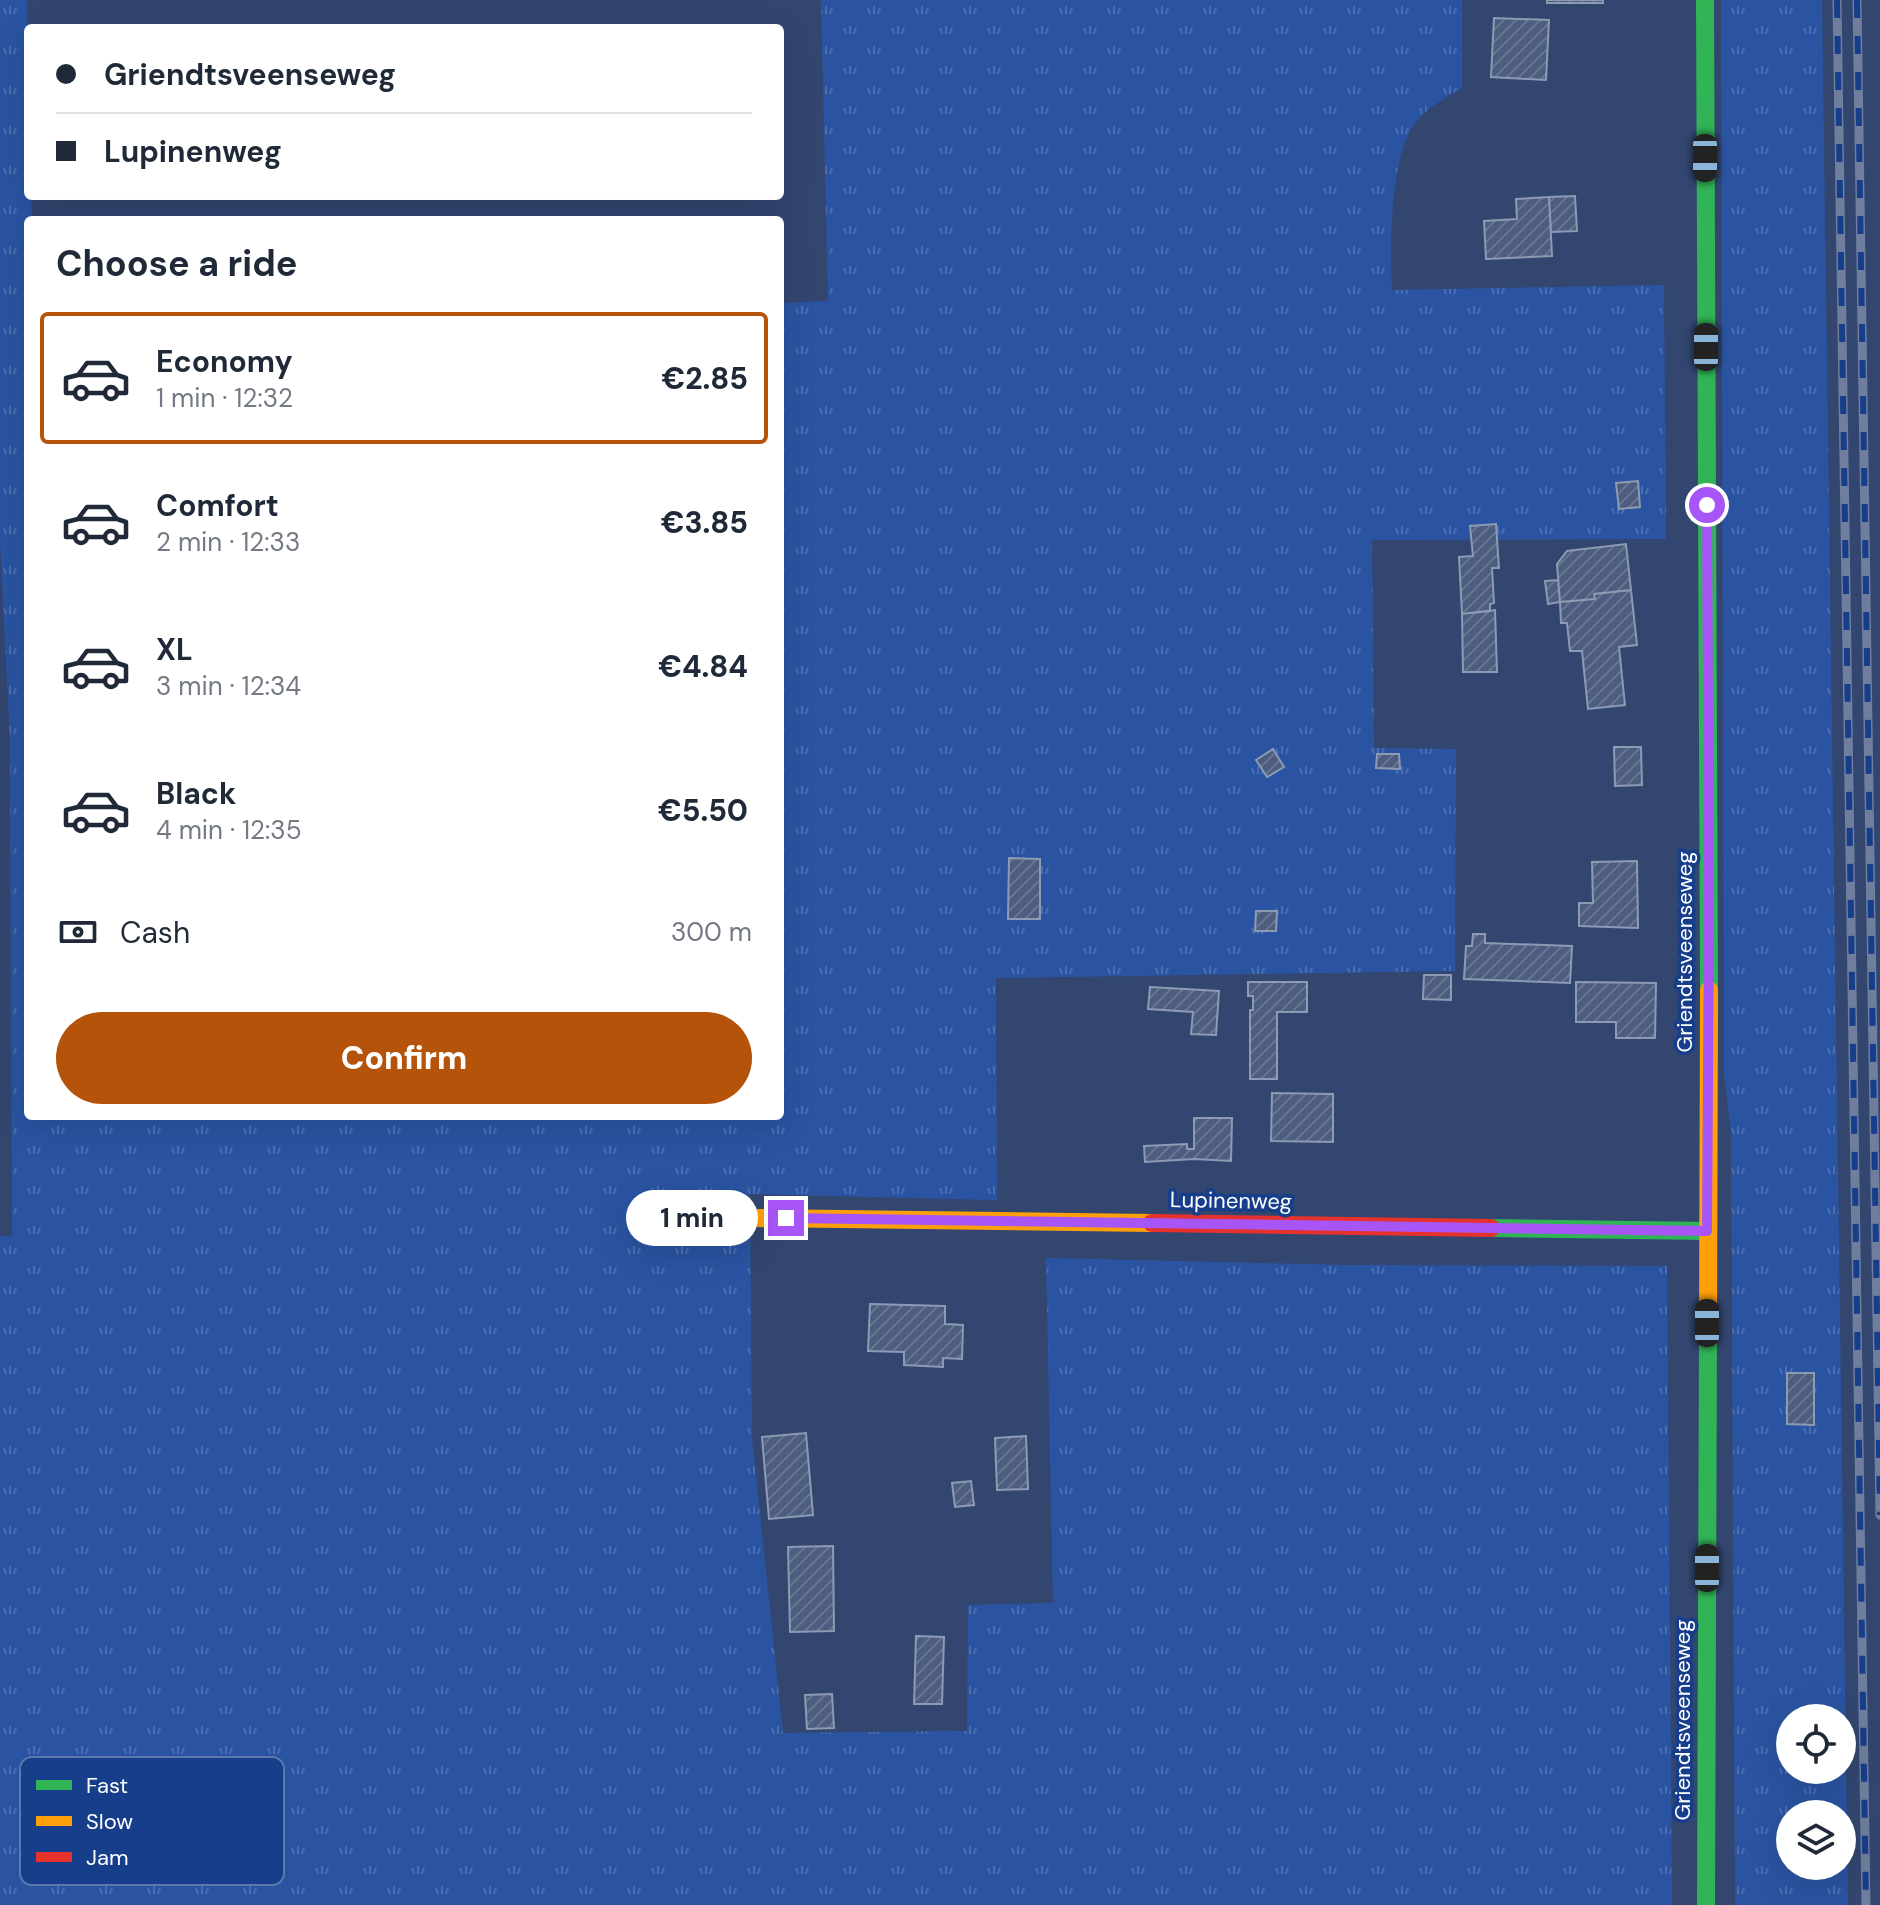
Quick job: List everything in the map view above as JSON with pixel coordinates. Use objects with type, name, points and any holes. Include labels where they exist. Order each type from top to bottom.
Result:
[{"type":"street","name":"Griendtsveenseweg","points":[[1705,0],[1709,930],[1706,1905]]},
{"type":"street","name":"Lupinenweg","points":[[754,1218],[1707,1231]]},
{"type":"green space","points":[[0,0],[27,0],[27,24],[24,24],[24,200],[31,200],[32,216],[24,216],[24,1120],[784,1120],[784,303],[828,301],[821,0],[1462,0],[1462,88],[1420,117],[1410,131],[1398,166],[1392,231],[1392,290],[1664,285],[1666,539],[1372,540],[1374,748],[1456,749],[1455,971],[996,978],[997,1200],[750,1194],[752,1438],[783,1733],[967,1731],[968,1605],[1053,1603],[1046,1258],[1343,1265],[1667,1266],[1672,1905],[0,1905],[0,1236],[12,1236],[10,741],[0,540]]},
{"type":"green space","points":[[1721,0],[1822,0],[1845,1704],[1776,1704],[1776,1784],[1846,1784],[1847,1800],[1776,1800],[1776,1880],[1848,1880],[1848,1905],[1735,1905],[1731,1133],[1724,1073]]},
{"type":"building","points":[[1547,0],[1603,0],[1603,3],[1547,3]]},
{"type":"building","points":[[1494,18],[1549,20],[1546,80],[1491,77]]},
{"type":"building","points":[[1575,196],[1577,231],[1551,232],[1549,197]]},
{"type":"building","points":[[1549,197],[1552,256],[1486,259],[1484,221],[1517,219],[1516,199]]},
{"type":"building","points":[[1638,481],[1640,507],[1619,509],[1616,483]]},
{"type":"building","points":[[1496,524],[1499,568],[1492,568],[1494,603],[1490,604],[1490,611],[1462,614],[1459,557],[1473,556],[1470,526]]},
{"type":"building","points":[[1626,544],[1631,590],[1594,594],[1595,599],[1560,602],[1557,564],[1567,551]]},
{"type":"building","points":[[1558,580],[1560,602],[1548,604],[1545,581]]},
{"type":"building","points":[[1631,590],[1637,645],[1619,647],[1625,705],[1588,709],[1582,651],[1570,651],[1567,623],[1561,623],[1560,602],[1595,599],[1594,594]]},
{"type":"building","points":[[1495,610],[1497,672],[1463,672],[1462,614]]},
{"type":"building","points":[[1614,747],[1641,747],[1642,785],[1615,786]]},
{"type":"building","points":[[1273,749],[1284,767],[1267,777],[1256,760]]},
{"type":"building","points":[[1377,754],[1399,754],[1400,769],[1376,768]]},
{"type":"building","points":[[1009,858],[1040,859],[1040,919],[1008,919]]},
{"type":"building","points":[[1637,861],[1638,928],[1579,926],[1579,903],[1593,903],[1592,862]]},
{"type":"building","points":[[1256,911],[1277,911],[1276,931],[1255,931]]},
{"type":"building","points":[[1473,934],[1485,934],[1485,943],[1572,946],[1570,983],[1464,979],[1466,946],[1472,946]]},
{"type":"building","points":[[1424,975],[1451,975],[1451,1000],[1423,999]]},
{"type":"building","points":[[1248,982],[1307,982],[1307,1012],[1277,1012],[1277,1079],[1250,1079],[1250,1010],[1253,1010],[1253,996],[1248,996]]},
{"type":"building","points":[[1576,982],[1656,983],[1655,1038],[1616,1038],[1616,1022],[1576,1022]]},
{"type":"building","points":[[1150,987],[1219,991],[1216,1035],[1191,1034],[1193,1012],[1148,1009]]},
{"type":"building","points":[[1272,1093],[1333,1094],[1333,1142],[1271,1141]]},
{"type":"building","points":[[1194,1118],[1232,1118],[1231,1161],[1194,1159],[1145,1162],[1144,1146],[1187,1144],[1187,1149],[1194,1149]]},
{"type":"building","points":[[870,1304],[945,1306],[945,1324],[963,1325],[962,1359],[943,1358],[943,1367],[904,1365],[904,1352],[868,1351]]},
{"type":"building","points":[[1787,1373],[1814,1373],[1814,1425],[1787,1424]]},
{"type":"building","points":[[806,1433],[813,1515],[769,1519],[762,1437]]},
{"type":"building","points":[[1026,1436],[1028,1489],[997,1490],[995,1438]]},
{"type":"building","points":[[971,1481],[974,1505],[955,1507],[952,1483]]},
{"type":"building","points":[[833,1546],[834,1631],[790,1632],[788,1547]]},
{"type":"building","points":[[916,1636],[944,1637],[942,1704],[914,1704]]},
{"type":"building","points":[[832,1694],[834,1728],[807,1729],[805,1695]]},
{"type":"railway","points":[[1837,0],[1866,1905]]},
{"type":"railway","points":[[1857,0],[1880,1515]]},
{"type":"traffic: fast","points":[[1705,0],[1709,990]]},
{"type":"traffic: fast","points":[[1491,1228],[1707,1231]]},
{"type":"traffic: fast","points":[[1706,1905],[1708,1336]]},
{"type":"traffic: slow","points":[[1708,1336],[1709,990]]},
{"type":"traffic: slow","points":[[754,1218],[1152,1223]]},
{"type":"traffic: jam","points":[[1152,1223],[1491,1228]]},
{"type":"route","points":[[786,1218],[1707,1231],[1707,505]]}]
